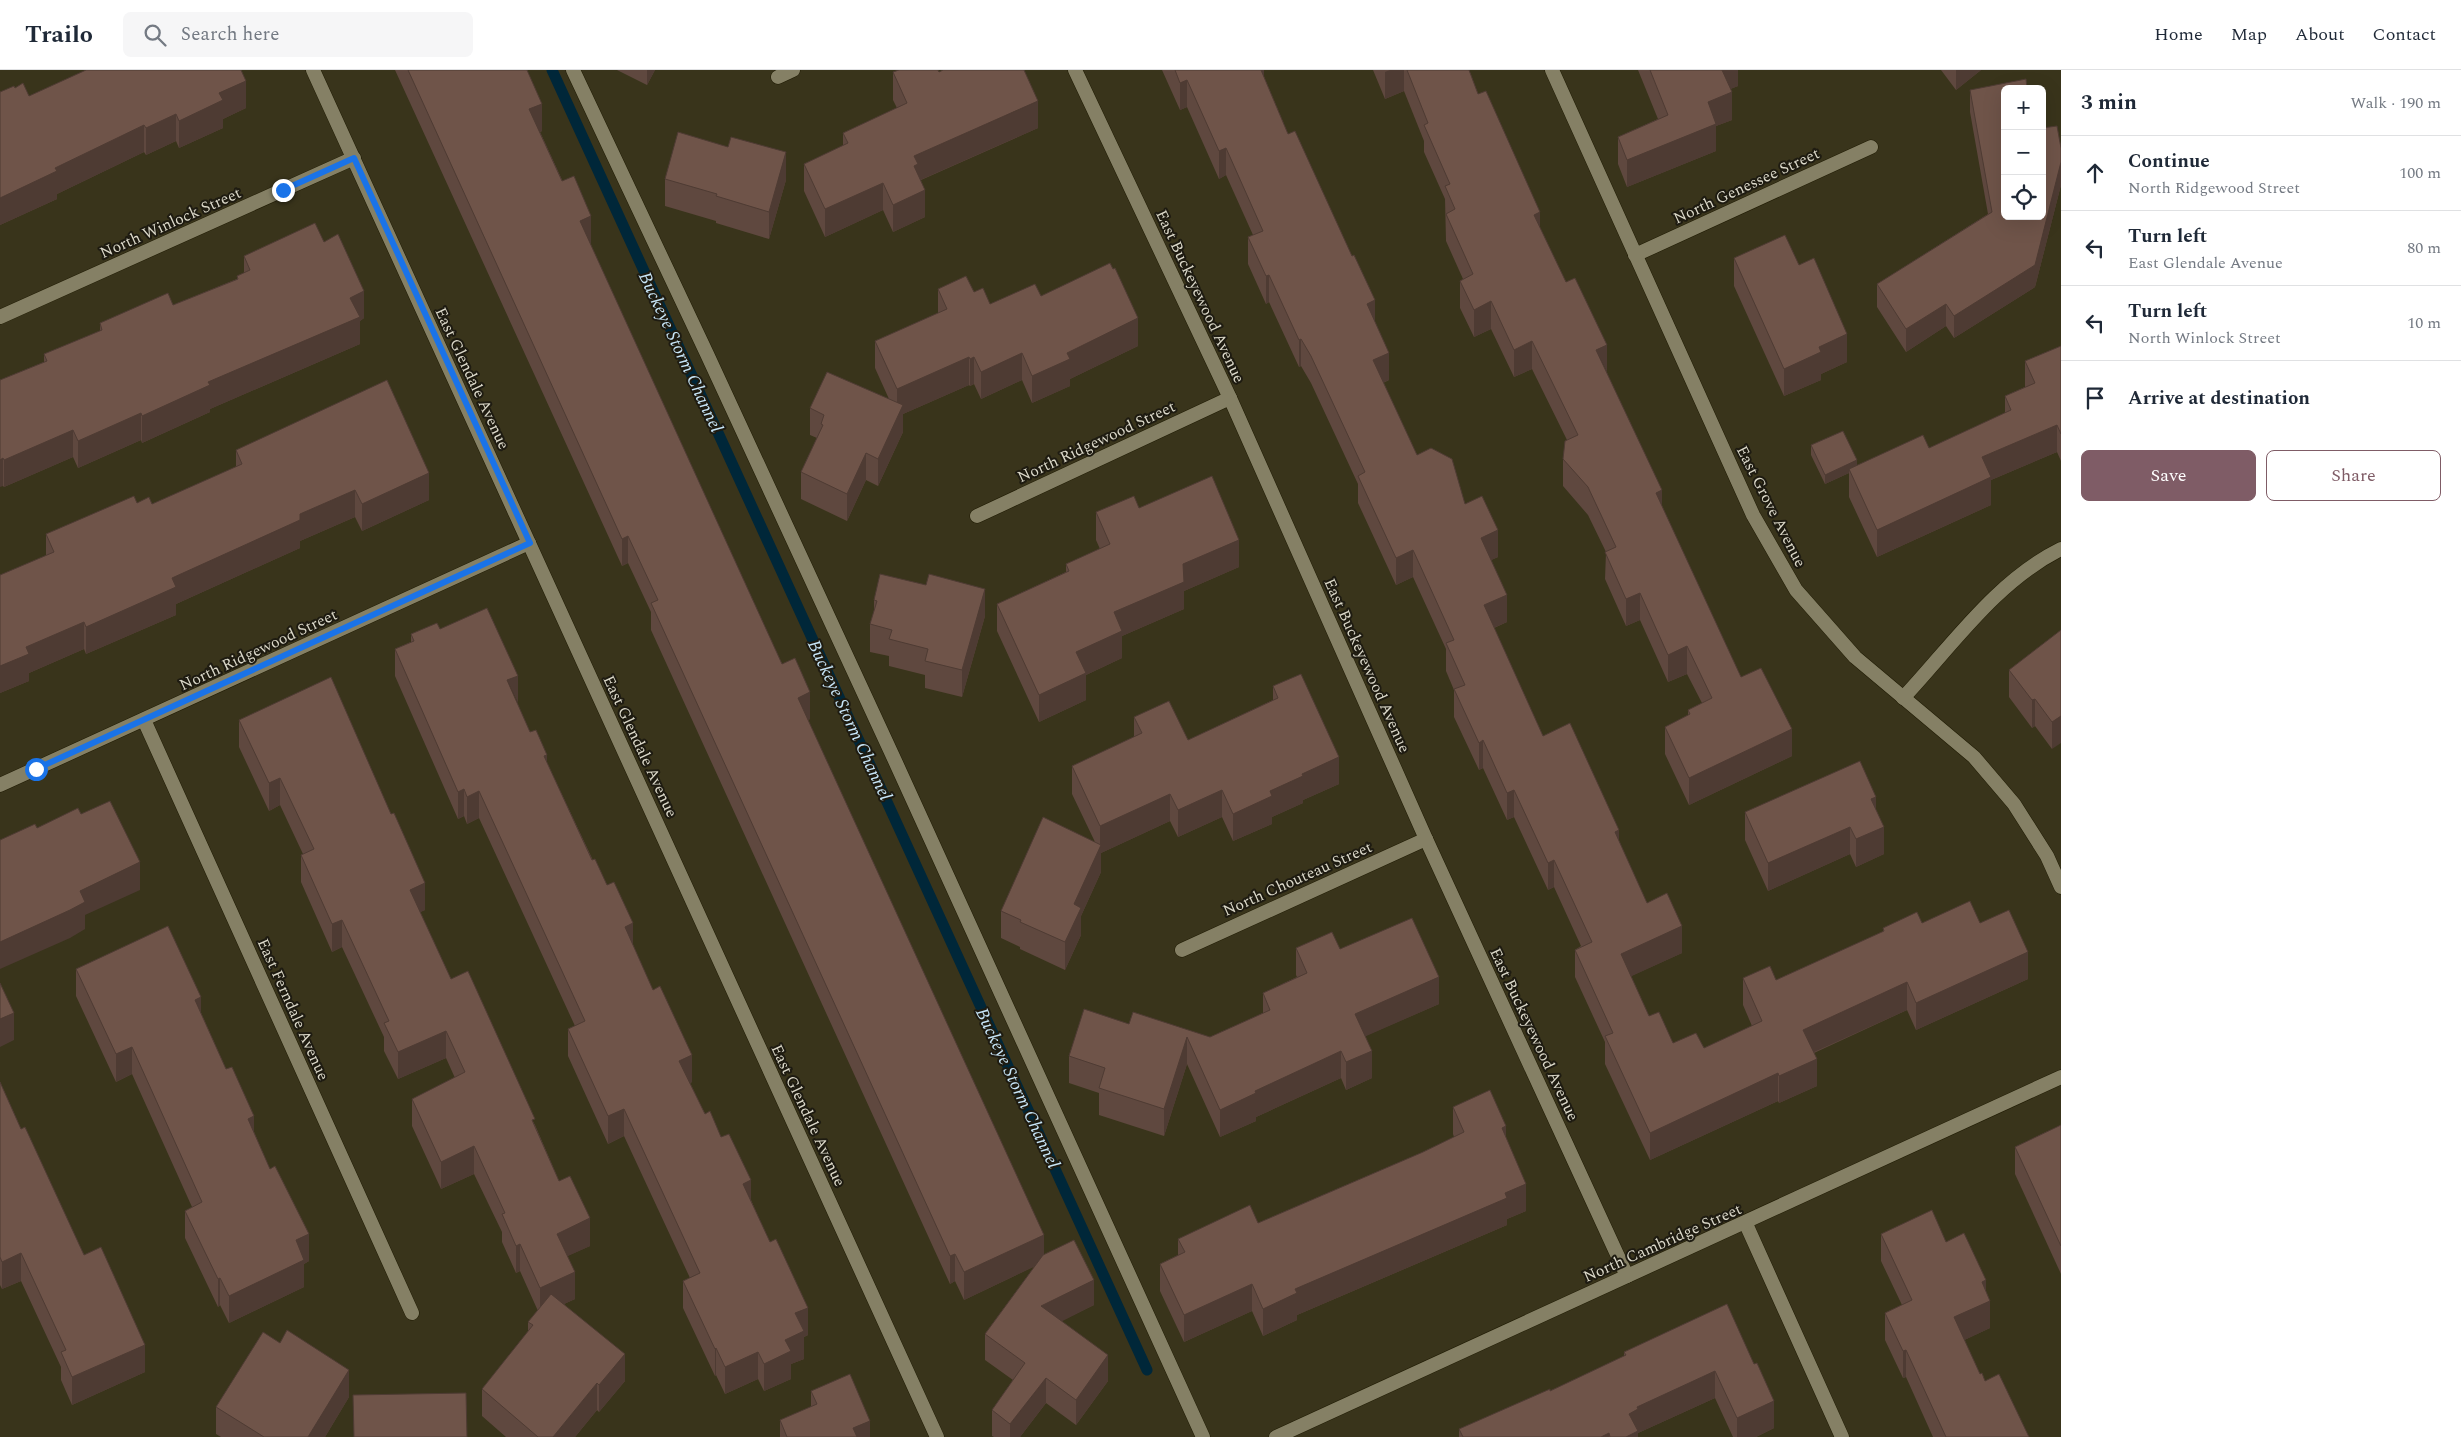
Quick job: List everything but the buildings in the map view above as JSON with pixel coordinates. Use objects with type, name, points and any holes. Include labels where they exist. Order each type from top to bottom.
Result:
[{"type":"street","name":"East Glendale Avenue","points":[[313,70],[937,1437]]},
{"type":"street","points":[[573,70],[708,354],[1203,1437]]},
{"type":"street","points":[[778,77],[794,70]]},
{"type":"street","name":"East Buckeyewood Avenue","points":[[1074,70],[1230,398],[1426,839],[1627,1276]]},
{"type":"street","name":"East Grove Avenue","points":[[1552,70],[1753,515],[1796,590],[1855,657],[1974,757],[2014,804],[2047,856],[2061,887]]},
{"type":"street","name":"North Genessee Street","points":[[1635,255],[1871,147]]},
{"type":"street","name":"North Winlock Street","points":[[0,318],[354,158]]},
{"type":"street","name":"North Ridgewood Street","points":[[977,516],[1230,398]]},
{"type":"street","name":"North Ridgewood Street","points":[[0,785],[530,543]]},
{"type":"street","points":[[1903,698],[2006,588],[2031,567],[2061,549]]},
{"type":"street","name":"East Ferndale Avenue","points":[[144,720],[412,1313]]},
{"type":"street","name":"North Chouteau Street","points":[[1182,950],[1426,839]]},
{"type":"street","name":"North Cambridge Street","points":[[1276,1437],[1627,1276],[1746,1224],[2061,1077]]},
{"type":"street","points":[[1746,1224],[1842,1437]]},
{"type":"waterway","name":"Buckeye Storm Channel","points":[[552,70],[1147,1370]]},
{"type":"route","points":[[36,769],[530,543],[354,158],[283,190]]}]
